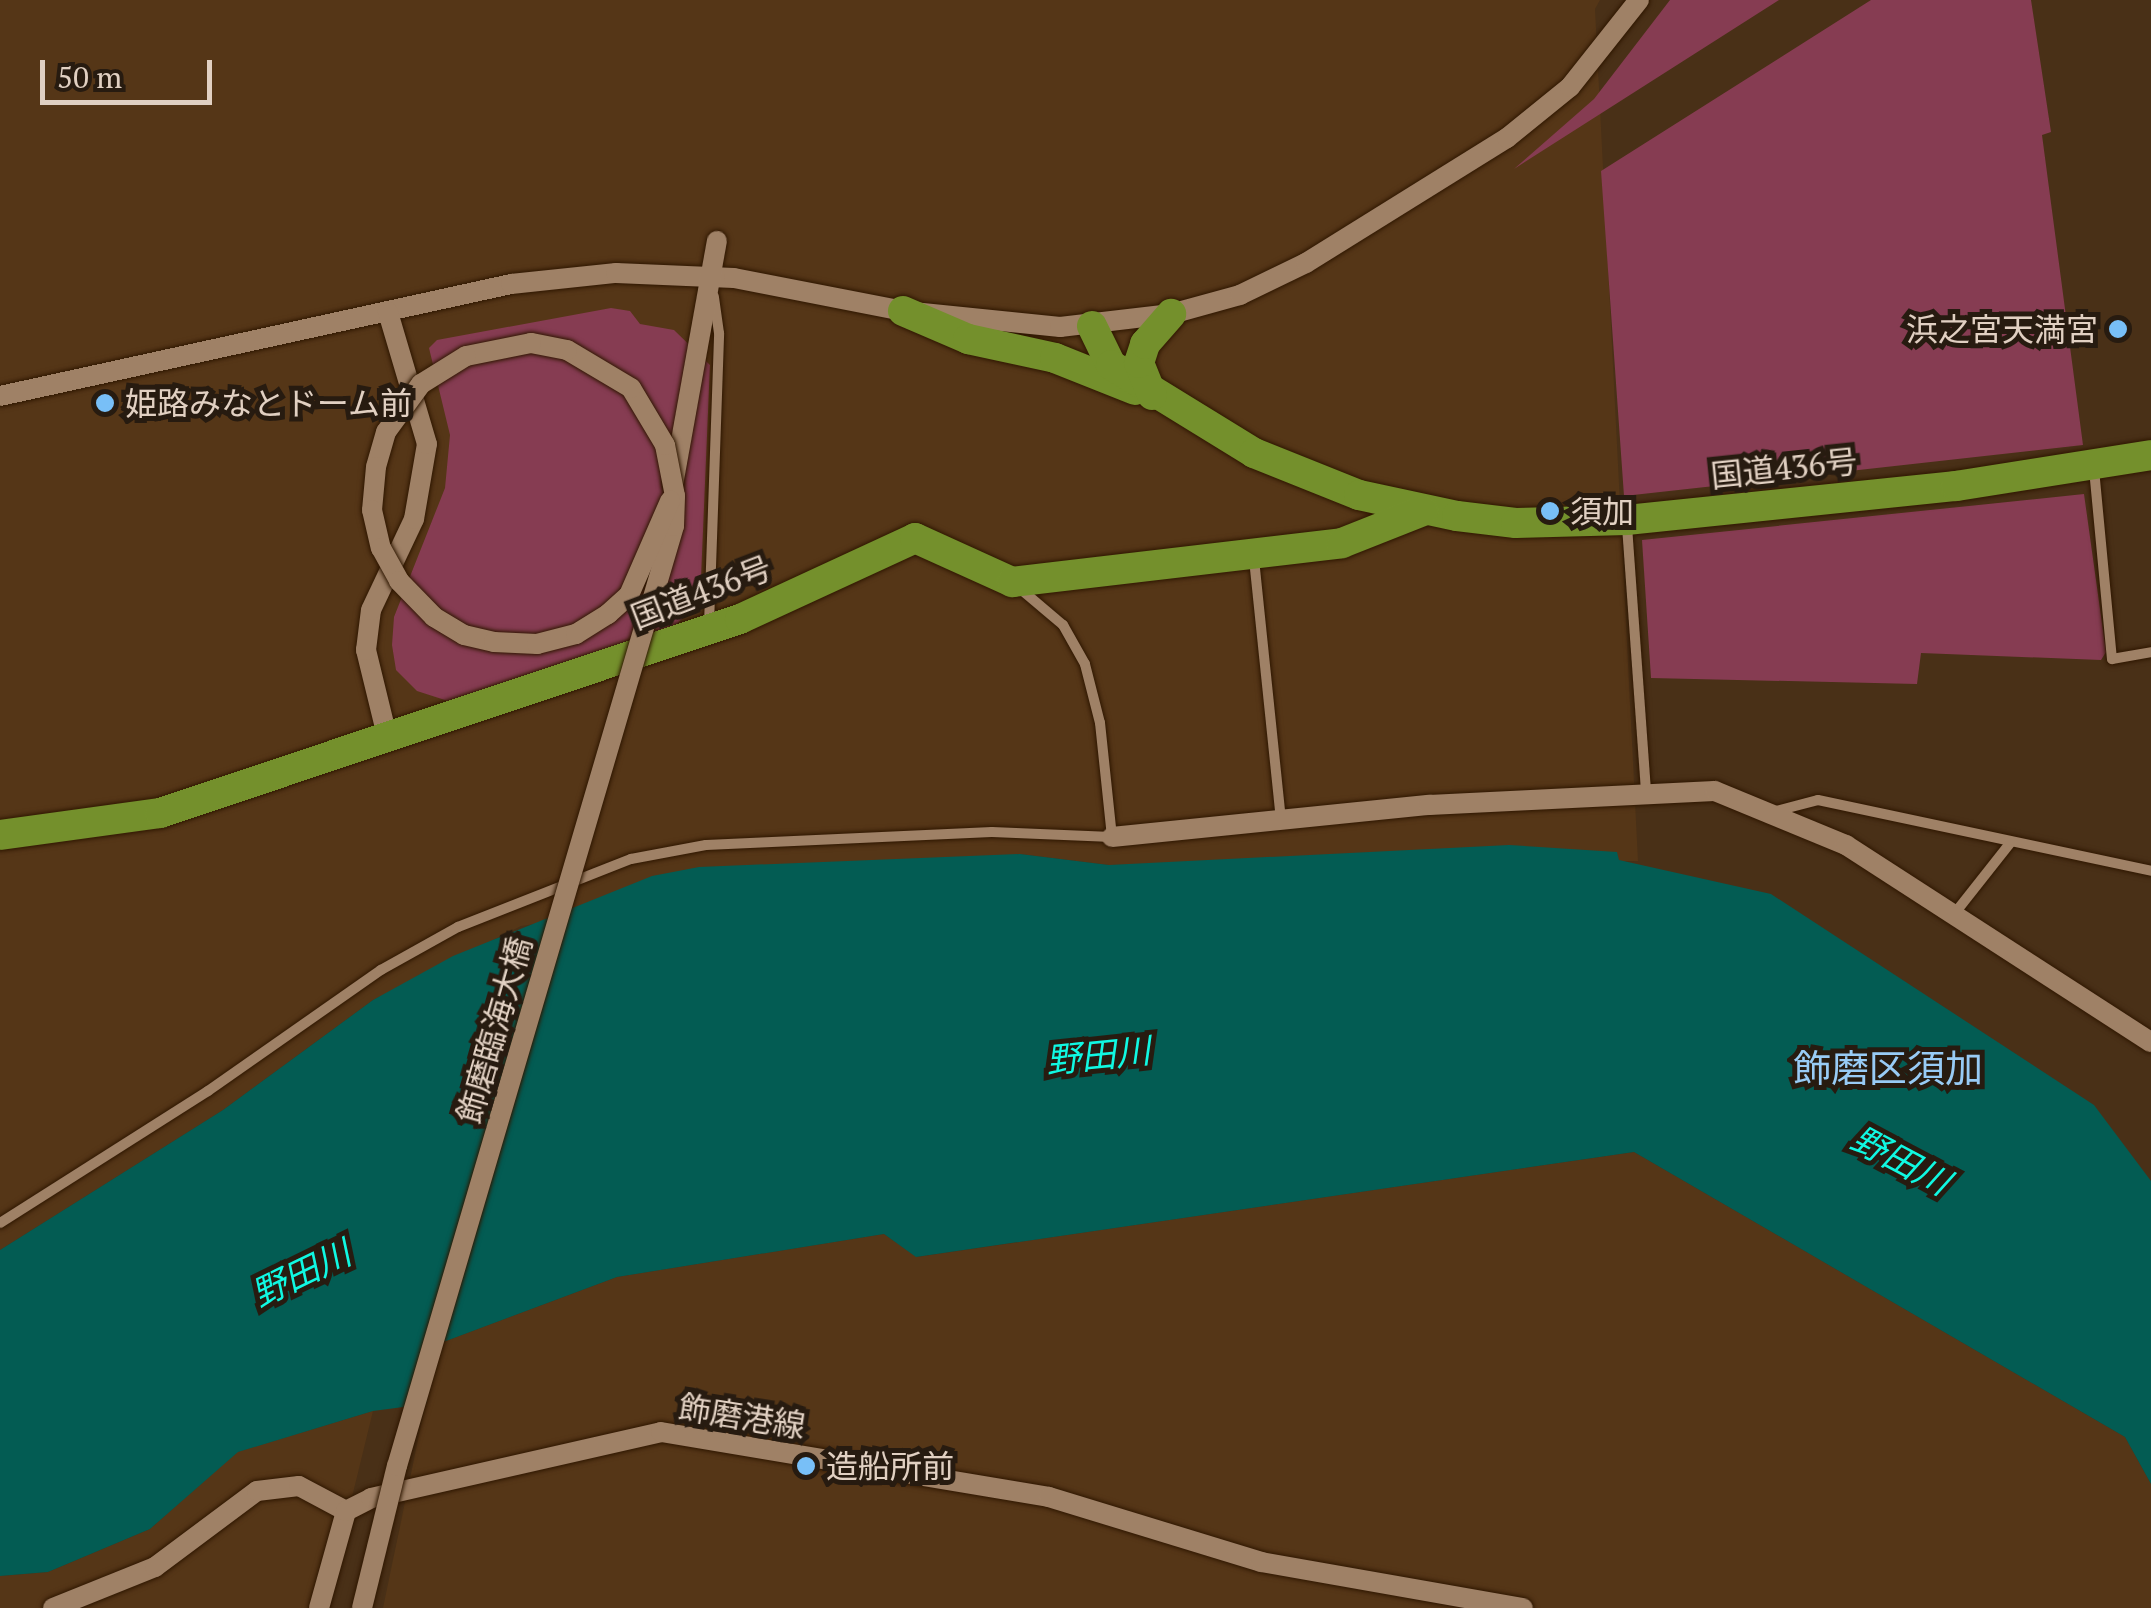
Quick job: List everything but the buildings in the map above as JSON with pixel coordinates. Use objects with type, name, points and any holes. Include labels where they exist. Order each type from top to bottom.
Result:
[{"type":"highway","points":[[903,311],[968,339],[1055,358],[1152,395]]},
{"type":"highway","points":[[1152,395],[1139,363],[1145,344],[1171,314]]},
{"type":"highway","name":"国道436号","points":[[1092,326],[1111,364],[1152,395],[1270,460],[1359,495],[1423,511],[1516,523],[1627,520],[2094,468],[2151,455]]},
{"type":"highway","name":"国道436号","points":[[0,835],[160,813],[709,630],[915,538],[1012,582],[1342,543],[1423,511]]},
{"type":"street","points":[[0,396],[563,277],[711,276],[903,311],[1092,326],[1171,314],[1240,295],[1306,262],[1508,138],[1570,86],[1639,0]]},
{"type":"street","name":"飾磨臨海大橋","points":[[362,1608],[397,1466],[674,526],[672,472],[652,416],[605,368],[532,343],[466,356],[430,377],[401,406],[376,467],[372,510],[381,548],[398,580],[434,617],[464,635],[494,642],[537,644],[576,634],[608,614],[629,595],[670,500],[711,276],[717,242]]},
{"type":"street","points":[[709,630],[720,332],[711,276]]},
{"type":"street","points":[[388,312],[428,444],[414,519],[371,610],[366,650],[388,736]]},
{"type":"street","points":[[2094,468],[2112,660],[2151,652]]},
{"type":"street","points":[[1627,520],[1646,790]]},
{"type":"street","points":[[1254,553],[1281,822]]},
{"type":"street","points":[[1012,582],[1063,624],[1085,664],[1100,723],[1112,838]]},
{"type":"street","points":[[0,1223],[208,1091],[381,970],[458,928],[632,859],[706,846],[992,832],[1112,838],[1646,790],[1715,791],[1776,810],[1955,913],[2151,1042]]},
{"type":"street","points":[[1776,810],[1818,800],[2151,871]]},
{"type":"street","points":[[1955,913],[2010,842]]},
{"type":"street","name":"飾磨港線","points":[[346,1511],[371,1498],[660,1432],[1049,1497],[1261,1562],[1523,1608]]},
{"type":"street","points":[[53,1608],[155,1567],[257,1492],[299,1486],[346,1511],[319,1608]]},
{"type":"shaded area","points":[[0,0],[1600,0],[1595,9],[1638,861],[1109,865],[1020,854],[521,926],[373,1000],[223,1110],[0,1250]]},
{"type":"shaded area","points":[[1670,0],[1779,0],[1514,169],[1594,99]]},
{"type":"shaded area","points":[[1871,0],[2031,0],[2051,132],[2042,135],[2083,445],[1624,496],[1601,171]]},
{"type":"shaded area","points":[[611,308],[630,311],[640,324],[674,330],[710,365],[700,602],[670,630],[448,701],[417,691],[396,670],[392,645],[394,617],[445,488],[450,435],[429,348],[437,340]]},
{"type":"shaded area","points":[[2084,494],[2106,652],[2101,660],[1921,653],[1917,684],[1651,678],[1642,540]]},
{"type":"shaded area","points":[[1634,1152],[2125,1437],[2151,1484],[2151,1608],[383,1608],[438,1344],[617,1277],[884,1234],[917,1257]]},
{"type":"shaded area","points":[[373,1411],[325,1608],[0,1608],[0,1576],[48,1572],[150,1529],[237,1452]]},
{"type":"water","name":"野田川","points":[[1509,845],[1617,852],[1619,860],[1771,894],[2094,1105],[2151,1181],[2151,1484],[2125,1437],[1634,1152],[916,1257],[884,1234],[617,1277],[438,1344],[426,1404],[373,1411],[238,1452],[150,1529],[48,1572],[0,1576],[0,1250],[223,1110],[373,1000],[453,956],[652,876],[699,867],[1020,854],[1109,865]]},
{"type":"place","name":"浜之宮天満宮","points":[[2118,329]]},
{"type":"place","name":"姫路みなとドーム前","points":[[105,403]]},
{"type":"place","name":"須加","points":[[1550,511]]},
{"type":"place","name":"造船所前","points":[[806,1466]]},
{"type":"district","name":"飾磨区須加","points":[[1888,1069]]}]
